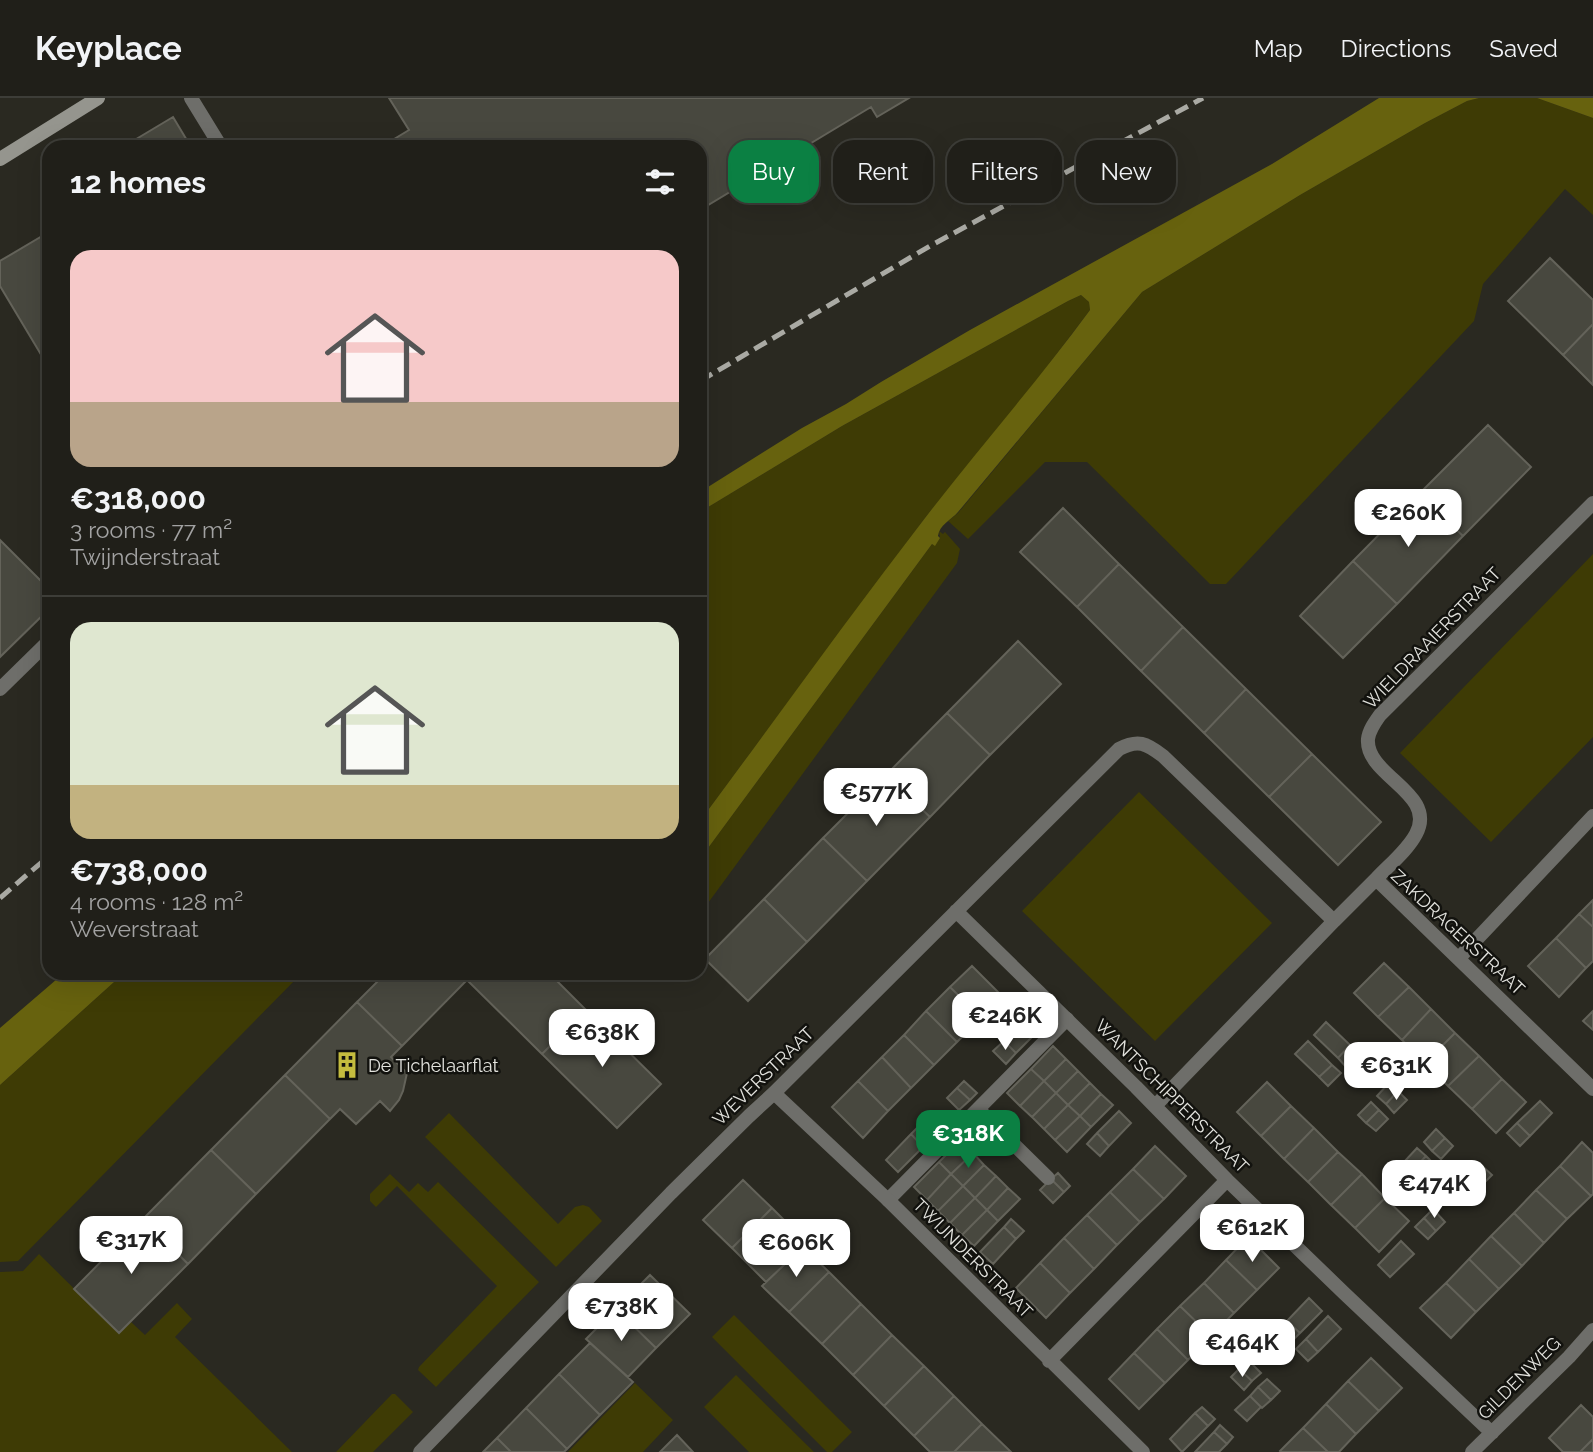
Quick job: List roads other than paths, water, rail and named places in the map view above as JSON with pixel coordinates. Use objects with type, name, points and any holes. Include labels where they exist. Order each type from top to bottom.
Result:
[{"type":"street","points":[[0,159],[98,98]]},
{"type":"street","points":[[191,98],[217,140]]},
{"type":"street","name":"WIELDRAAIERSTRAAT","points":[[1376,879],[1409,845],[1417,833],[1420,814],[1410,797],[1369,750],[1368,738],[1373,725],[1593,503]]},
{"type":"street","points":[[0,689],[42,648]]},
{"type":"street","name":"WEVERSTRAAT","points":[[422,1451],[671,1194],[1119,749],[1135,742],[1154,749],[1163,756],[1334,921]]},
{"type":"street","points":[[1459,958],[1593,816]]},
{"type":"street","name":"ZAKDRAGERSTRAAT","points":[[1155,1106],[1376,879],[1593,1089]]},
{"type":"street","name":"WANTSCHIPPERSTRAAT","points":[[956,911],[1227,1180],[1492,1433]]},
{"type":"street","name":"WANTSCHIPPERSTRAAT","points":[[888,1200],[1067,1019]]},
{"type":"street","name":"TWIJNDERSTRAAT","points":[[774,1093],[888,1200],[1143,1452]]},
{"type":"street","points":[[978,1109],[1048,1178]]},
{"type":"street","points":[[1049,1361],[1227,1180]]},
{"type":"street","name":"GILDENWEG","points":[[1472,1452],[1592,1334]]},
{"type":"railway","points":[[707,377],[930,246],[1203,98]]},
{"type":"railway","points":[[0,898],[42,862]]},
{"type":"place","name":"De Tichelaarflat","points":[[347,1065]]}]
